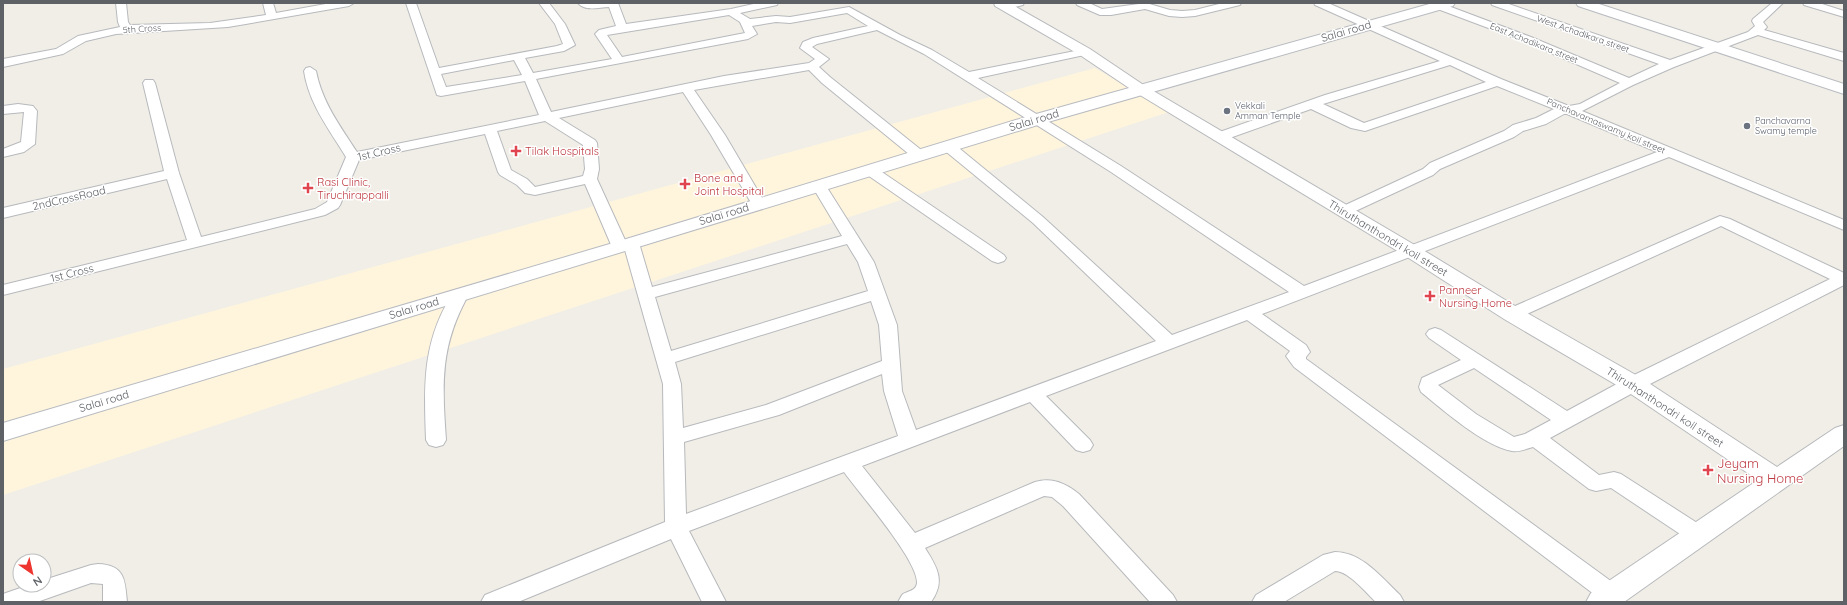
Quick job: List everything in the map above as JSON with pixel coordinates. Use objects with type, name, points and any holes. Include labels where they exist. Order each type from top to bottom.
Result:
[{"type":"main road","points":[[1583,3],[1844,89]]},
{"type":"main road","name":"Salai road","points":[[3,432],[1035,120],[1444,4]]},
{"type":"street","points":[[121,3],[123,22],[127,29]]},
{"type":"street","points":[[268,3],[272,17]]},
{"type":"street","name":"5th Cross","points":[[3,63],[59,52],[67,48],[75,41],[86,36],[127,29],[211,26],[349,3]]},
{"type":"street","points":[[412,3],[441,92],[619,61],[748,36],[750,34],[745,22],[731,12]]},
{"type":"street","points":[[434,72],[560,49],[569,45],[560,24],[544,3]]},
{"type":"street","points":[[583,3],[592,5],[613,4],[622,28]]},
{"type":"street","points":[[619,61],[601,34],[603,32],[731,12],[773,3]]},
{"type":"street","points":[[1080,3],[1100,12],[1111,12],[1145,6],[1169,13],[1182,14],[1196,13],[1236,3]]},
{"type":"street","name":"Panchavarnaswamy koil street","points":[[1320,3],[1370,24],[1449,62],[1842,222]]},
{"type":"street","name":"West Achadikara street","points":[[1496,3],[1670,64]]},
{"type":"street","points":[[1344,211],[1428,172],[1435,166],[1509,134],[1518,128],[1569,110],[1583,107],[1622,88],[1629,82],[1670,64],[1720,47],[1757,31],[1761,27],[1757,21],[1778,3]]},
{"type":"street","points":[[1808,3],[1828,5],[1844,14]]},
{"type":"street","name":"Thiruthanthondri koil street","points":[[1008,4],[1085,52],[1140,89],[1411,250],[1512,314],[1633,384],[1776,479]]},
{"type":"street","name":"East Achadikara street","points":[[1444,4],[1629,82]]},
{"type":"street","points":[[745,22],[778,19],[790,20],[840,6],[849,10],[877,27],[928,52],[967,76],[1035,120],[1116,169],[1301,292]]},
{"type":"street","points":[[877,27],[807,44],[806,48],[823,59],[812,66],[826,80],[920,156]]},
{"type":"street","points":[[1757,31],[1844,57]]},
{"type":"street","points":[[967,76],[1085,52]]},
{"type":"street","points":[[518,56],[547,117],[590,143],[592,169],[590,179],[625,245],[646,294],[672,384],[676,527],[714,602]]},
{"type":"street","points":[[1219,137],[1312,104],[1449,62]]},
{"type":"street","name":"1st Cross","points":[[3,290],[328,209],[333,205],[353,157],[724,80],[812,66]]},
{"type":"street","points":[[310,71],[311,84],[319,102],[353,157]]},
{"type":"street","points":[[1312,104],[1356,125],[1365,126],[1497,82]]},
{"type":"street","points":[[149,83],[172,173],[195,242]]},
{"type":"street","points":[[686,88],[718,134],[758,203]]},
{"type":"street","points":[[3,110],[28,108],[31,111],[28,144],[19,149],[3,153]]},
{"type":"street","points":[[490,129],[505,172],[522,182],[530,190],[535,191],[590,179]]},
{"type":"street","points":[[949,147],[1038,220],[1168,342]]},
{"type":"street","points":[[493,602],[676,527],[1669,152]]},
{"type":"street","points":[[871,170],[998,258]]},
{"type":"street","name":"2ndCrossRoad","points":[[3,213],[172,173]]},
{"type":"street","points":[[819,186],[866,262],[888,325],[893,391],[909,440]]},
{"type":"street","points":[[1476,360],[1430,382],[1428,386],[1437,396],[1497,437],[1512,444],[1522,443],[1633,384],[1843,279],[1733,225],[1720,221],[1512,314]]},
{"type":"street","points":[[646,294],[851,238]]},
{"type":"street","points":[[436,440],[436,353],[445,323],[461,294]]},
{"type":"street","points":[[665,359],[877,294]]},
{"type":"street","points":[[1248,312],[1300,349],[1301,352],[1295,356],[1300,363],[1606,598],[1776,479],[1844,434]]},
{"type":"street","points":[[1435,334],[1566,420]]},
{"type":"street","points":[[673,438],[772,410],[891,364]]},
{"type":"street","points":[[1032,393],[1083,445]]},
{"type":"street","points":[[1534,437],[1596,483],[1614,480],[1697,534]]},
{"type":"street","points":[[848,462],[911,544],[927,573],[928,584],[919,600]]},
{"type":"street","points":[[911,544],[1042,488],[1057,489],[1071,500],[1165,602]]},
{"type":"street","points":[[1264,602],[1331,562],[1336,561],[1350,565],[1356,569],[1392,602]]},
{"type":"street","points":[[8,602],[91,574],[102,573],[109,575],[114,580],[115,602]]},
{"type":"shaded area","points":[[1095,68],[1169,112],[3,495],[3,369]]},
{"type":"place","name":"Vekkali Amman Temple","points":[[1227,111]]},
{"type":"place","name":"Panchavarna Swamy temple","points":[[1747,126]]},
{"type":"place","name":"Tilak Hospitals","points":[[516,151]]},
{"type":"place","name":"Bone and Joint Hospital","points":[[685,184]]},
{"type":"place","name":"Rasi Clinic, Tiruchirappalli","points":[[308,188]]},
{"type":"place","name":"Panneer Nursing Home","points":[[1430,296]]},
{"type":"place","name":"Jeyam Nursing Home","points":[[1708,470]]}]
